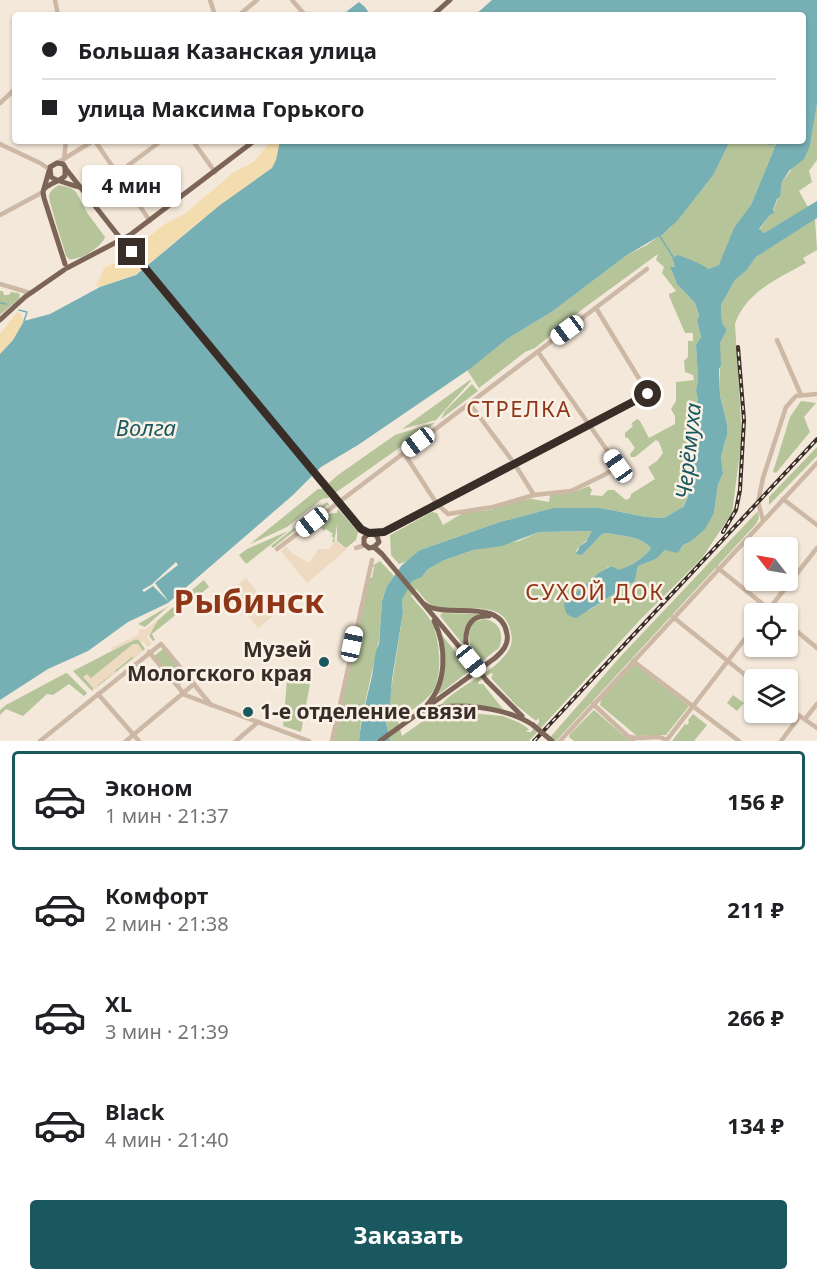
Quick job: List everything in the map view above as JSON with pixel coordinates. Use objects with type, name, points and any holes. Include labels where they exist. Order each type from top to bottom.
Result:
[{"type":"main road","points":[[436,12],[450,0]]},
{"type":"main road","points":[[0,320],[64,267],[117,243],[150,221],[250,144]]},
{"type":"main road","points":[[64,267],[48,214],[44,190],[52,167],[61,163],[368,539],[377,544],[388,562],[487,681],[510,706],[552,741]]},
{"type":"main road","points":[[52,167],[51,177],[79,187]]},
{"type":"main road","points":[[44,190],[65,176],[66,168]]},
{"type":"main road","points":[[368,539],[377,544]]},
{"type":"main road","points":[[380,741],[499,655],[507,641],[506,629],[502,622],[493,615],[484,612],[437,610],[424,604]]},
{"type":"main road","points":[[416,716],[436,694],[442,670],[439,630],[424,604]]},
{"type":"main road","points":[[471,661],[466,636],[471,622],[479,616],[488,615],[502,622]]},
{"type":"main road","points":[[416,716],[443,707],[485,709],[508,713],[532,725]]},
{"type":"street","points":[[243,12],[257,0]]},
{"type":"street","points":[[292,0],[302,12]]},
{"type":"street","points":[[0,91],[6,97]]},
{"type":"street","points":[[0,103],[12,92]]},
{"type":"street","points":[[0,144],[52,167],[89,144]]},
{"type":"street","points":[[63,159],[66,144]]},
{"type":"street","points":[[68,144],[75,153]]},
{"type":"street","points":[[96,144],[150,221]]},
{"type":"street","points":[[118,172],[157,144]]},
{"type":"street","points":[[195,144],[214,172]]},
{"type":"street","points":[[66,168],[68,161],[75,153]]},
{"type":"street","points":[[0,215],[44,190]]},
{"type":"street","points":[[277,549],[647,269]]},
{"type":"street","points":[[0,284],[30,294]]},
{"type":"street","points":[[596,308],[652,400]]},
{"type":"street","points":[[777,340],[801,395]]},
{"type":"street","points":[[404,453],[437,504],[448,514],[493,507],[534,495],[571,491],[618,466],[538,352]]},
{"type":"street","points":[[356,548],[368,539],[648,394]]},
{"type":"street","points":[[763,520],[758,499],[773,442],[786,407],[796,396],[817,394]]},
{"type":"street","points":[[470,404],[514,463],[534,495]]},
{"type":"street","points":[[560,741],[817,463]]},
{"type":"street","points":[[783,499],[817,525]]},
{"type":"street","points":[[377,544],[384,532]]},
{"type":"street","points":[[332,741],[372,560],[368,539]]},
{"type":"street","points":[[773,603],[817,548]]},
{"type":"street","points":[[372,560],[381,558],[388,562]]},
{"type":"street","points":[[718,568],[758,603]]},
{"type":"street","points":[[673,617],[744,674]]},
{"type":"street","points":[[798,632],[817,648]]},
{"type":"street","points":[[593,704],[629,735],[641,740],[661,737],[666,741],[744,640]]},
{"type":"street","points":[[40,741],[161,644],[212,705]]},
{"type":"street","points":[[149,652],[183,693],[309,741]]},
{"type":"street","points":[[633,661],[739,741]]},
{"type":"street","points":[[126,741],[132,733],[194,684]]},
{"type":"street","points":[[98,694],[139,741]]},
{"type":"street","points":[[781,741],[817,704]]},
{"type":"street","points":[[798,714],[817,728]]},
{"type":"street","points":[[236,741],[258,723]]},
{"type":"street","points":[[46,735],[51,741]]},
{"type":"street","points":[[629,735],[633,741]]},
{"type":"green space","points":[[817,104],[817,160],[809,171],[812,182],[799,191],[808,207],[764,233],[759,230],[772,214],[782,182],[810,146]]},
{"type":"green space","points":[[729,144],[776,144],[751,205],[719,265],[708,269],[695,262],[672,258],[675,267],[671,270],[677,284],[695,303],[699,315],[697,321],[701,337],[696,345],[698,399],[692,432],[694,452],[688,497],[682,508],[664,518],[646,517],[601,508],[553,508],[500,522],[420,550],[410,560],[399,564],[391,555],[390,535],[432,512],[437,513],[443,525],[463,513],[490,510],[520,500],[532,499],[549,502],[550,495],[571,493],[589,486],[592,490],[590,495],[602,496],[608,490],[614,490],[626,500],[631,494],[655,479],[648,467],[663,453],[659,442],[656,440],[635,457],[631,457],[630,454],[635,448],[625,437],[625,433],[637,419],[649,438],[675,424],[675,416],[671,409],[676,401],[676,382],[694,380],[693,375],[685,372],[684,361],[688,357],[688,341],[693,341],[693,333],[685,333],[669,296],[676,291],[662,273],[664,267],[656,260],[658,254],[479,388],[467,370],[507,339],[553,311],[627,255],[647,245],[670,228],[714,174]]},
{"type":"green space","points":[[59,185],[76,192],[88,214],[105,237],[94,249],[78,258],[69,259],[66,256],[51,205],[49,195]]},
{"type":"green space","points":[[815,219],[817,250],[803,258],[806,263],[755,295],[740,313],[735,324],[742,437],[732,513],[702,558],[640,620],[529,741],[390,741],[386,722],[403,612],[402,600],[412,580],[422,577],[427,570],[442,561],[473,550],[519,541],[539,532],[592,531],[576,551],[582,555],[602,534],[607,533],[631,537],[647,544],[651,548],[637,561],[619,571],[611,566],[608,567],[581,589],[588,611],[635,581],[638,566],[656,559],[665,550],[680,550],[703,529],[714,513],[718,485],[723,473],[721,457],[726,440],[727,424],[720,396],[720,343],[727,330],[722,323],[721,305],[735,280],[746,271],[756,257]],"holes":[[[416,589],[430,604],[442,608],[478,608],[499,613],[507,621],[511,633],[510,647],[499,662],[441,705],[503,709],[483,684],[478,684],[491,673],[493,674],[491,678],[516,705],[536,721],[539,718],[539,722],[531,732],[526,732],[529,729],[503,716],[447,711],[433,714],[402,736],[397,718],[400,715],[402,717],[431,694],[438,678],[439,668],[437,637],[434,628],[411,596]]]},
{"type":"green space","points":[[0,291],[3,291],[4,295],[9,295],[11,292],[20,295],[19,299],[0,315]]},
{"type":"green space","points":[[470,380],[436,420],[402,429]]},
{"type":"green space","points":[[472,384],[478,391],[441,419],[445,411]]},
{"type":"green space","points":[[801,401],[816,403],[804,417],[810,432],[776,473],[773,472],[790,417]]},
{"type":"green space","points":[[436,422],[328,498],[322,499],[287,527],[250,544],[318,489],[322,489],[395,435]]},
{"type":"green space","points":[[817,447],[817,456],[769,505],[769,497]]},
{"type":"green space","points":[[327,502],[330,506],[327,505],[273,548],[271,546]]},
{"type":"green space","points":[[338,509],[358,532],[356,540],[346,548],[337,541],[337,525],[334,543],[332,541],[334,538],[331,536],[333,534],[326,529],[324,531],[317,524],[327,514],[337,513]]},
{"type":"green space","points":[[758,511],[759,518],[756,524],[556,741],[547,741],[620,657]]},
{"type":"green space","points":[[288,531],[246,564],[239,555],[247,549]]},
{"type":"green space","points":[[380,561],[394,576],[387,586],[382,601],[379,640],[361,721],[359,741],[334,741],[369,578],[372,578],[374,567],[372,566]]},
{"type":"green space","points":[[204,580],[209,587],[181,610],[177,605]]},
{"type":"green space","points":[[169,606],[145,627],[138,624]]},
{"type":"green space","points":[[173,607],[178,613],[152,634],[155,640],[153,641],[149,636],[157,621]]},
{"type":"green space","points":[[442,613],[479,614],[466,625],[464,643],[440,616]]},
{"type":"green space","points":[[484,619],[497,625],[501,633],[499,648],[438,695],[445,670],[442,635],[469,669],[477,663],[479,658],[478,654],[475,657],[471,648],[469,639],[471,626],[474,622]]},
{"type":"green space","points":[[135,639],[139,640],[145,649],[92,691],[73,671]]},
{"type":"green space","points":[[163,649],[188,679],[185,681],[180,674],[176,675],[175,678],[181,685],[179,686],[154,656]]},
{"type":"green space","points":[[634,664],[689,706],[666,735],[637,736],[600,705],[601,699]]},
{"type":"green space","points":[[66,673],[87,693],[84,696],[69,684],[53,695],[47,694],[23,716],[6,709],[0,715],[0,710],[6,705]]},
{"type":"green space","points":[[287,681],[310,684],[301,732],[283,726]]},
{"type":"green space","points":[[733,695],[744,703],[737,711],[727,703]]},
{"type":"green space","points":[[594,710],[630,741],[574,741],[569,737]]},
{"type":"green space","points":[[693,714],[707,725],[694,741],[672,741],[685,724],[687,725]]},
{"type":"sand","points":[[269,144],[279,144],[272,168],[220,205],[135,275],[100,287],[96,285],[105,267],[124,259],[165,224],[186,213],[234,172],[254,162]]},
{"type":"sand","points":[[18,311],[24,321],[13,340],[0,354],[0,334]]},
{"type":"shaded area","points":[[335,541],[347,549],[307,583],[281,551],[286,546],[292,553],[309,563],[318,549],[329,549]]},
{"type":"shaded area","points":[[246,578],[275,614],[258,628],[229,592]]},
{"type":"shaded area","points":[[156,621],[147,637],[152,644],[147,647],[143,641],[137,639],[112,650],[111,648],[138,635],[139,629],[145,630]]},
{"type":"shaded area","points":[[133,644],[138,644],[143,651],[135,658],[132,657],[115,671],[116,674],[111,675],[92,691],[93,688],[83,677],[87,674],[91,678]]},
{"type":"water","name":"Черёмуха","points":[[492,0],[817,0],[817,104],[810,146],[804,159],[789,171],[782,182],[774,213],[759,229],[764,233],[817,201],[817,218],[756,257],[746,271],[735,280],[721,305],[722,323],[727,330],[720,343],[720,396],[727,424],[727,435],[721,457],[723,473],[718,485],[714,513],[705,529],[683,545],[678,553],[665,550],[656,559],[638,566],[635,581],[576,618],[567,613],[564,603],[599,573],[611,566],[619,570],[628,566],[651,548],[637,539],[607,533],[602,534],[582,555],[576,554],[592,531],[539,532],[502,546],[473,550],[442,561],[427,570],[422,577],[412,581],[402,600],[403,612],[392,679],[389,716],[386,722],[390,741],[359,741],[379,644],[382,601],[387,586],[402,565],[420,550],[500,522],[553,508],[601,508],[646,517],[664,518],[683,507],[688,497],[694,452],[692,432],[698,399],[696,345],[701,337],[697,321],[699,315],[695,303],[677,284],[670,267],[675,267],[672,258],[678,255],[708,269],[719,265],[734,228],[751,205],[776,144],[806,144],[806,12],[478,12]]},
{"type":"water","points":[[359,2],[368,12],[346,12]]},
{"type":"water","name":"Волга","points":[[279,144],[729,144],[714,174],[677,221],[663,234],[627,255],[553,311],[507,339],[471,368],[358,445],[321,467],[293,495],[168,603],[128,622],[88,651],[48,669],[0,700],[0,354],[13,340],[24,321],[50,314],[100,287],[136,275],[220,205],[272,168]]},
{"type":"pier","points":[[146,263],[319,473],[314,478],[140,268]]},
{"type":"pier","points":[[176,562],[178,565],[155,583],[169,602],[153,586],[144,592],[142,590],[151,585]]},
{"type":"waterway","points":[[659,235],[673,257]]},
{"type":"waterway","points":[[0,303],[6,304]]},
{"type":"waterway","points":[[19,310],[27,312],[24,321]]},
{"type":"railway","points":[[723,532],[736,510],[740,490],[744,420],[738,347]]},
{"type":"railway","points":[[534,741],[817,439]]},
{"type":"place","name":"Музей Мологского края","points":[[324,662]]},
{"type":"place","name":"1-е отделение связи","points":[[248,712]]},
{"type":"district","name":"СТРЕЛКА","points":[[519,409]]},
{"type":"district","name":"СУХОЙ ДОК","points":[[595,592]]},
{"type":"district","name":"Рыбинск","points":[[249,601]]},
{"type":"route","points":[[132,252],[361,529],[367,533],[384,532],[648,394]]}]
